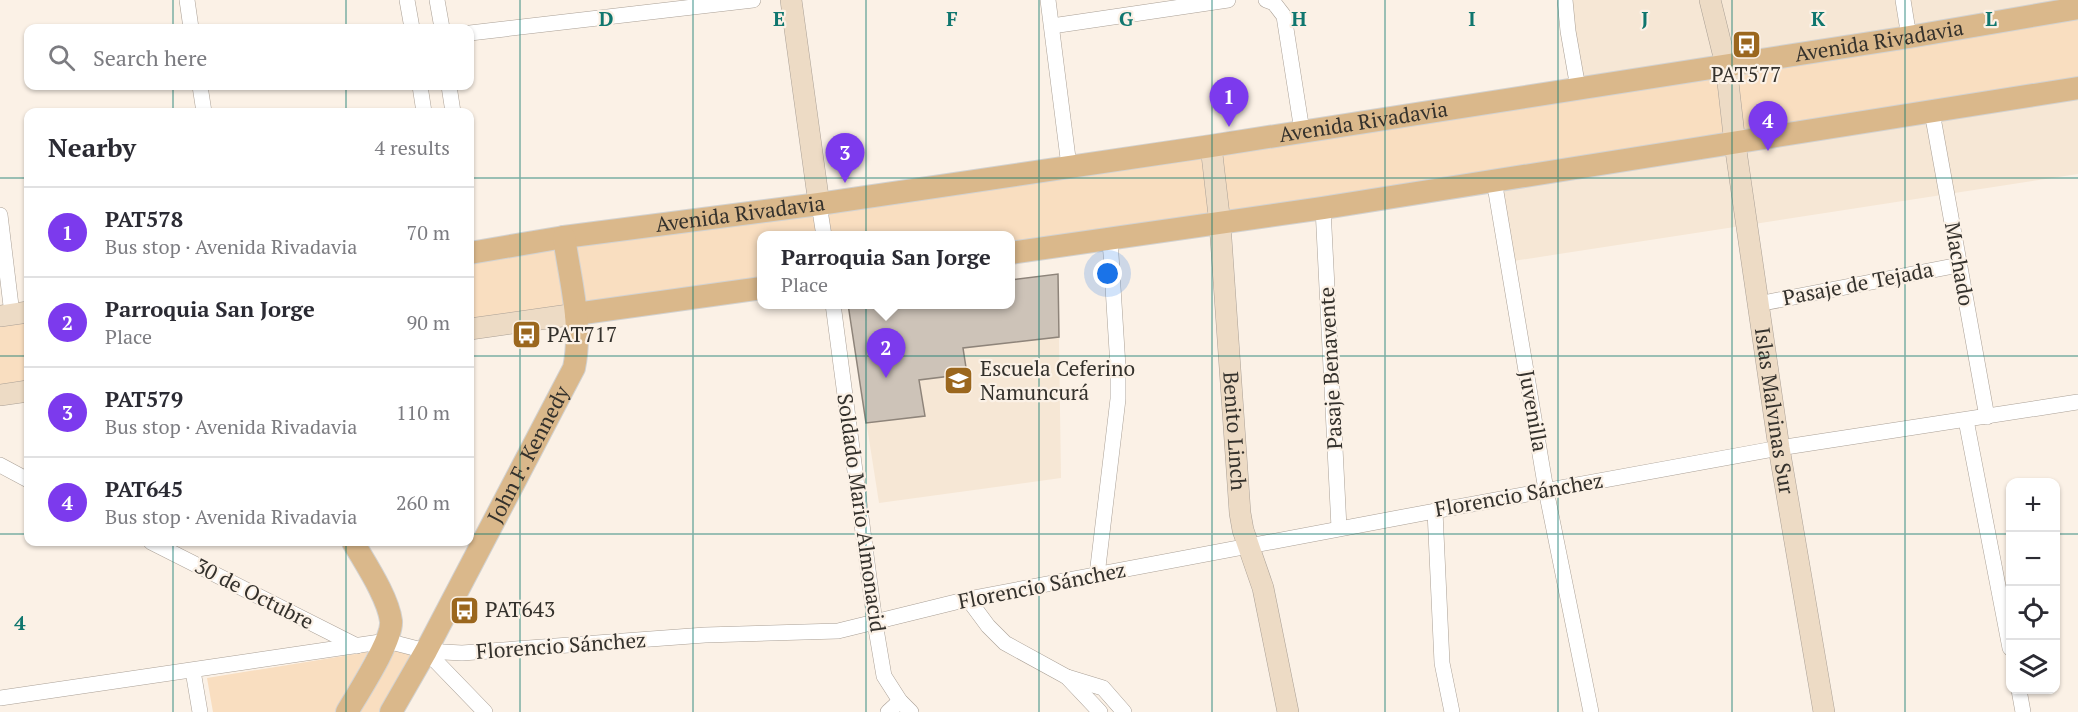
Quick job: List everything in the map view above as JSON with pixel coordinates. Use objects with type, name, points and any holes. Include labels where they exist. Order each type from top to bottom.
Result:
[{"type":"main road","name":"Avenida Rivadavia","points":[[474,252],[564,237],[819,204],[1211,146],[1909,37],[2078,8]]},
{"type":"main road","points":[[1015,252],[1220,224],[2078,88]]},
{"type":"main road","name":"John F. Kennedy","points":[[391,712],[426,651],[574,368],[578,348],[576,314],[564,237]]},
{"type":"main road","points":[[576,314],[757,289]]},
{"type":"main road","points":[[347,712],[389,632],[382,594],[355,546]]},
{"type":"street","points":[[187,0],[190,24]]},
{"type":"street","points":[[407,0],[411,24]]},
{"type":"street","points":[[437,0],[441,24]]},
{"type":"street","points":[[474,33],[753,0]]},
{"type":"street","points":[[791,0],[823,231]]},
{"type":"street","points":[[1048,0],[1069,166]]},
{"type":"street","points":[[1052,26],[1228,0]]},
{"type":"street","points":[[1565,0],[1578,88]]},
{"type":"street","name":"Islas Malvinas Sur","points":[[1710,0],[1726,65],[1735,144],[1779,448],[1824,712]]},
{"type":"street","points":[[1904,0],[1909,37]]},
{"type":"street","points":[[1270,1],[1284,16],[1302,131]]},
{"type":"street","points":[[201,90],[203,108]]},
{"type":"street","points":[[421,90],[423,108]]},
{"type":"street","points":[[450,90],[452,108]]},
{"type":"street","name":"Machado","points":[[1932,112],[1987,417]]},
{"type":"street","name":"Benito Linch","points":[[1211,146],[1220,224],[1240,513],[1243,530],[1263,588],[1288,712]]},
{"type":"street","name":"Juvenilla","points":[[1494,180],[1546,490],[1591,712]]},
{"type":"street","name":"Pasaje Benavente","points":[[1323,208],[1339,528]]},
{"type":"street","points":[[0,215],[14,314]]},
{"type":"street","points":[[1097,575],[1118,399],[1110,239]]},
{"type":"street","name":"Pasaje de Tejada","points":[[1758,304],[1959,265]]},
{"type":"street","name":"Soldado Mario Almonacid","points":[[835,309],[875,623],[884,676],[911,712]]},
{"type":"street","points":[[474,328],[576,314]]},
{"type":"street","points":[[0,395],[24,392]]},
{"type":"street","name":"Florencio Sánchez","points":[[0,698],[357,646],[389,632],[426,651],[462,654],[705,635],[838,631],[968,599],[1435,510],[1779,448],[2078,402]]},
{"type":"street","points":[[1966,420],[2008,640]]},
{"type":"street","points":[[0,465],[24,478]]},
{"type":"street","points":[[1435,510],[1442,663],[1452,712]]},
{"type":"street","name":"30 de Octubre","points":[[159,546],[357,646]]},
{"type":"street","points":[[968,599],[988,626],[1005,643],[1066,677],[1103,688],[1124,712]]},
{"type":"street","points":[[426,651],[485,712]]},
{"type":"street","points":[[193,671],[200,712]]},
{"type":"street","points":[[1066,677],[1100,712]]},
{"type":"street","points":[[2020,694],[2023,712]]},
{"type":"street","points":[[888,712],[900,700]]},
{"type":"shaded area","points":[[1565,0],[2078,0],[2078,174],[1507,262],[1494,180],[1578,88]]},
{"type":"shaded area","points":[[2078,8],[2078,88],[1015,252],[1015,231],[757,231],[757,289],[474,328],[474,252]]},
{"type":"shaded area","name":"Escuela Ceferino Namuncurá","points":[[1058,274],[1061,478],[879,503],[849,309],[1015,309],[1015,279]]},
{"type":"shaded area","points":[[24,313],[24,392],[0,395],[0,316]]},
{"type":"shaded area","points":[[387,641],[426,652],[391,712],[347,712]]},
{"type":"shaded area","points":[[368,652],[335,712],[213,712],[207,678]]},
{"type":"building","points":[[1058,274],[1059,337],[963,348],[967,374],[919,380],[925,416],[866,423],[849,309],[1015,309],[1015,279]]},
{"type":"place","name":"PAT577","points":[[1746,44]]},
{"type":"place","name":"PAT578","points":[[1229,127]]},
{"type":"place","name":"PAT645","points":[[1768,151]]},
{"type":"place","name":"PAT579","points":[[845,183]]},
{"type":"place","name":"PAT717","points":[[526,335]]},
{"type":"place","name":"Parroquia San Jorge","points":[[886,378]]},
{"type":"place","name":"Escuela Ceferino Namuncurá","points":[[959,381]]},
{"type":"place","name":"PAT643","points":[[464,610]]}]
